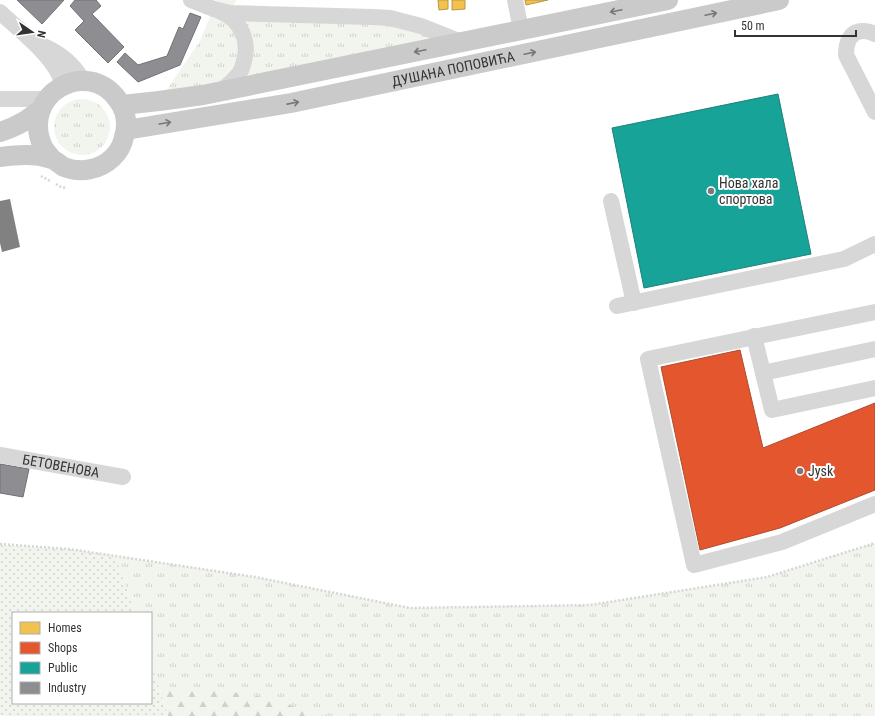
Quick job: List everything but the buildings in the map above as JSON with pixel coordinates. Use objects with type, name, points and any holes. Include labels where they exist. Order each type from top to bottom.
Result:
[{"type":"main road","name":"ДУШАНА ПОПОВИЋА","points":[[122,105],[219,92],[668,0]]},
{"type":"main road","name":"ДУШАНА ПОПОВИЋА","points":[[126,130],[291,103],[779,0]]},
{"type":"main road","points":[[0,132],[24,122],[56,89],[69,83],[83,81],[95,83],[106,88],[115,95],[122,105],[126,117],[126,130],[123,143],[116,155],[105,164],[91,170],[77,170],[64,166],[52,159],[40,156],[26,155],[0,157]]},
{"type":"main road","points":[[43,104],[38,122],[39,136],[43,148],[52,159]]},
{"type":"street","points":[[191,0],[227,15],[238,25],[245,36],[245,59],[241,71],[235,79],[219,92]]},
{"type":"street","points":[[515,0],[521,30]]},
{"type":"street","points":[[214,9],[230,13],[390,18],[421,26],[461,42]]},
{"type":"street","points":[[0,12],[50,61],[61,78],[63,85]]},
{"type":"street","points":[[875,34],[867,31],[859,31],[848,40],[846,48],[846,55],[875,112]]},
{"type":"street","points":[[32,42],[48,48],[60,55],[74,68],[83,81]]},
{"type":"street","points":[[0,99],[43,104]]},
{"type":"street","points":[[611,201],[634,303]]},
{"type":"street","points":[[617,306],[844,259],[875,244]]},
{"type":"street","points":[[875,312],[648,359],[694,565],[782,542],[875,504]]},
{"type":"street","points":[[754,336],[772,410],[875,388]]},
{"type":"street","points":[[763,373],[875,349]]},
{"type":"street","name":"БЕТОВЕНОВА","points":[[0,455],[123,477]]},
{"type":"path","points":[[0,544],[69,549],[255,577],[410,608],[590,605],[767,577],[875,543]]},
{"type":"green space","points":[[217,0],[236,0],[230,13],[373,17],[461,42],[159,101],[200,41]]},
{"type":"green space","points":[[77,99],[87,99],[102,107],[108,116],[110,127],[108,138],[102,147],[87,155],[77,155],[66,150],[59,143],[54,132],[54,122],[59,111],[66,104]]},
{"type":"green space","points":[[875,543],[875,716],[324,716],[164,687],[160,691],[152,666],[152,612],[135,612],[115,556],[255,577],[410,608],[590,605],[767,577]]},
{"type":"green space","points":[[0,545],[69,549],[115,556],[135,612],[12,612],[12,704],[152,704],[152,666],[168,716],[0,715]]},
{"type":"green space","points":[[164,687],[208,688],[269,698],[324,716],[168,716],[160,691]]},
{"type":"place","name":"Нова хала спортова","points":[[711,191]]},
{"type":"place","name":"Jysk","points":[[800,471]]}]
